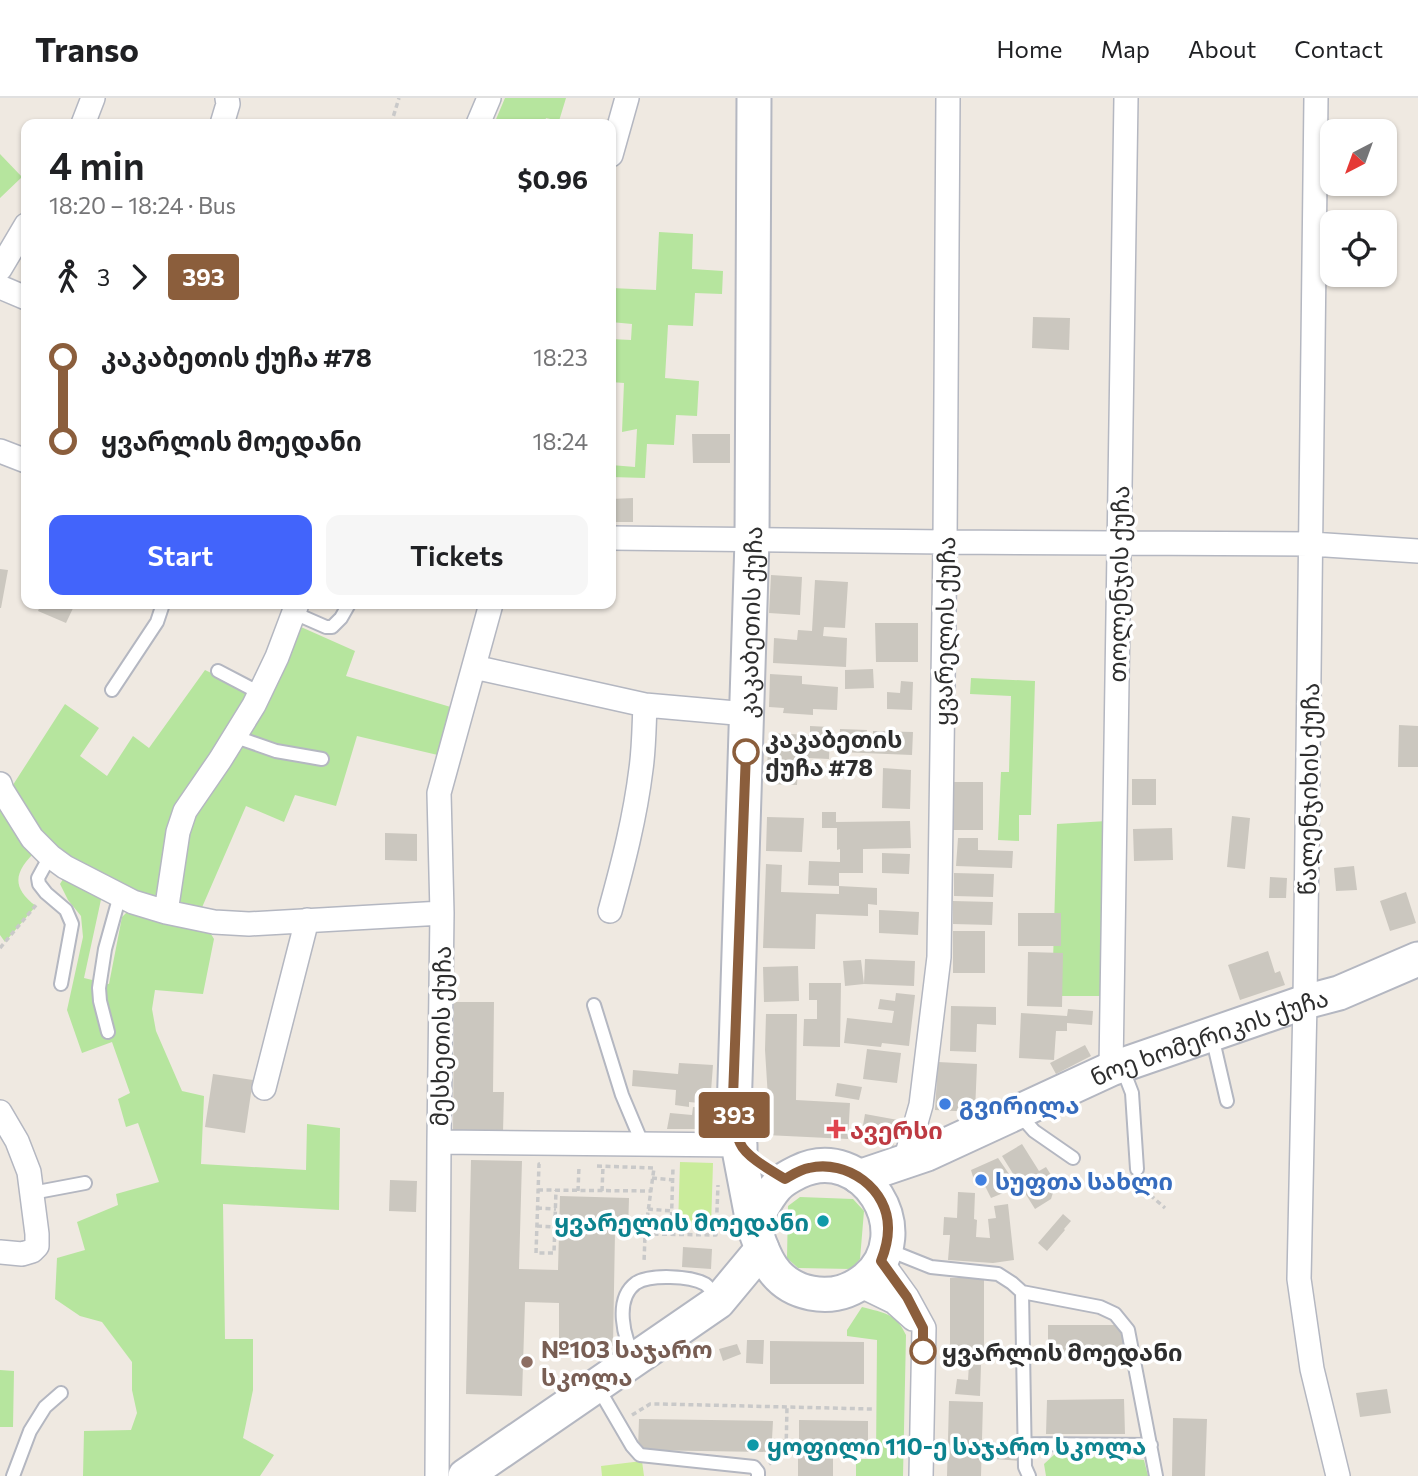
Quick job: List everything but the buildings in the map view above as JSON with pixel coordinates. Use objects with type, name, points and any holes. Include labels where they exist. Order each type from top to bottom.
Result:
[{"type":"street","points":[[85,119],[93,98]]},
{"type":"street","points":[[224,119],[227,98]]},
{"type":"street","points":[[480,119],[489,98]]},
{"type":"street","points":[[616,137],[627,98]]},
{"type":"street","name":"კაკაბეთის ქუჩა","points":[[754,98],[752,540],[733,1097],[740,1155],[757,1236]]},
{"type":"street","name":"ყვარელის ქუჩა","points":[[916,1157],[939,957],[948,98]]},
{"type":"street","name":"თოლენჯის ქუჩა","points":[[1116,1068],[1118,542],[1126,98]]},
{"type":"street","name":"წალენჯიხის ქუჩა","points":[[1316,98],[1299,1279],[1312,1369],[1338,1476]]},
{"type":"street","points":[[0,269],[21,233]]},
{"type":"street","points":[[0,287],[21,296]]},
{"type":"street","points":[[0,452],[21,459]]},
{"type":"street","points":[[616,538],[1311,544],[1418,551]]},
{"type":"street","points":[[166,912],[178,831],[186,811],[236,737],[260,693],[295,609]]},
{"type":"street","name":"მესხეთის ქუჩა","points":[[437,1476],[442,913],[439,793],[490,609]]},
{"type":"street","points":[[474,667],[645,705],[747,714]]},
{"type":"street","points":[[610,911],[635,811],[645,705]]},
{"type":"street","points":[[1,788],[32,838],[50,856],[65,867],[120,895],[166,912],[214,922],[249,924],[442,913]]},
{"type":"street","points":[[264,1088],[307,920]]},
{"type":"street","name":"ნოე ხომერიკის ქუჩა","points":[[859,1177],[916,1157],[1116,1068],[1305,1002],[1339,993],[1418,959]]},
{"type":"street","points":[[0,1112],[17,1141],[29,1172],[37,1245],[33,1251],[22,1254],[0,1252]]},
{"type":"street","points":[[439,1142],[740,1145],[766,1168],[785,1179]]},
{"type":"street","name":"ნოე ხომერიკის ქუჩა","points":[[886,1215],[916,1157]]},
{"type":"street","points":[[718,1302],[757,1236],[775,1188],[785,1179],[807,1168],[825,1166],[843,1169],[859,1177],[877,1193],[888,1228],[883,1255],[871,1275],[859,1285],[840,1293],[821,1295],[801,1291],[783,1282],[770,1267],[757,1236]]},
{"type":"street","points":[[883,1255],[923,1328],[921,1476]]},
{"type":"street","points":[[465,1476],[718,1302],[783,1282]]},
{"type":"street","points":[[859,1285],[894,1302],[923,1328]]},
{"type":"lane","points":[[111,690],[157,622],[161,609]]},
{"type":"lane","points":[[297,609],[326,627],[332,627],[346,609]]},
{"type":"lane","points":[[218,671],[260,693]]},
{"type":"lane","points":[[236,737],[276,751],[322,759]]},
{"type":"lane","points":[[50,856],[41,869],[39,884],[66,910],[72,924],[61,984]]},
{"type":"lane","points":[[108,1032],[99,988],[105,948],[120,895]]},
{"type":"lane","points":[[594,1005],[622,1095],[643,1144]]},
{"type":"lane","points":[[1212,1034],[1227,1101]]},
{"type":"lane","points":[[1116,1068],[1132,1093],[1137,1169]]},
{"type":"lane","points":[[1017,1112],[1034,1131],[1073,1158]]},
{"type":"lane","points":[[32,1193],[85,1183]]},
{"type":"lane","points":[[883,1255],[931,1267],[998,1274],[1022,1292],[1100,1307],[1115,1314],[1128,1331],[1157,1476]]},
{"type":"lane","points":[[636,1358],[630,1349],[623,1320],[623,1305],[634,1285],[643,1279],[690,1279],[711,1289],[718,1302]]},
{"type":"lane","points":[[1022,1292],[1024,1444],[1028,1476]]},
{"type":"lane","points":[[597,1385],[632,1447],[640,1455],[754,1466],[758,1474]]},
{"type":"lane","points":[[13,1476],[30,1431],[45,1407],[61,1394]]},
{"type":"lane","points":[[1024,1444],[1151,1445]]},
{"type":"path","points":[[393,119],[399,98]]},
{"type":"path","points":[[0,948],[46,893]]},
{"type":"path","points":[[552,1165],[538,1164],[536,1253],[554,1254],[556,1190]]},
{"type":"path","points":[[578,1191],[579,1166],[654,1168],[645,1234],[643,1279]]},
{"type":"path","points":[[602,1191],[603,1166]]},
{"type":"path","points":[[671,1234],[673,1167]]},
{"type":"path","points":[[1137,1169],[1142,1185],[1165,1208]]},
{"type":"path","points":[[645,1234],[716,1235],[718,1174]]},
{"type":"path","points":[[652,1178],[673,1180]]},
{"type":"path","points":[[538,1190],[651,1191]]},
{"type":"path","points":[[537,1208],[556,1209]]},
{"type":"path","points":[[648,1209],[672,1211]]},
{"type":"path","points":[[537,1226],[555,1227]]},
{"type":"path","points":[[618,1423],[650,1405],[872,1409]]},
{"type":"path","points":[[758,1474],[786,1452],[787,1407]]},
{"type":"green space","points":[[505,98],[566,98],[560,119],[496,119]]},
{"type":"green space","points":[[0,154],[21,178],[0,198]]},
{"type":"green space","points":[[659,232],[693,234],[692,269],[723,271],[722,294],[695,293],[693,326],[668,325],[665,378],[699,381],[697,416],[676,415],[674,445],[647,444],[645,478],[616,477],[616,465],[635,467],[637,429],[622,432],[624,383],[616,382],[616,339],[631,340],[632,324],[616,322],[616,288],[656,290]]},
{"type":"green space","points":[[301,627],[355,651],[346,676],[454,708],[442,756],[357,736],[336,806],[295,795],[284,822],[246,806],[200,912],[181,903],[177,897],[196,811],[262,710]]},
{"type":"green space","points":[[205,670],[251,692],[171,829],[160,868],[160,888],[155,896],[145,900],[46,843],[11,788],[65,704],[99,728],[80,756],[107,776],[133,736],[149,748]]},
{"type":"green space","points":[[971,678],[1035,681],[1031,815],[1019,815],[1019,841],[998,840],[1001,772],[1009,772],[1011,696],[970,694]]},
{"type":"green space","points":[[0,804],[37,850],[24,864],[18,878],[22,892],[36,906],[5,942],[0,935]]},
{"type":"green space","points":[[1107,821],[1101,996],[1052,996],[1057,824]]},
{"type":"green space","points":[[65,876],[102,895],[84,978],[109,984],[122,917],[128,911],[204,930],[214,939],[203,994],[155,990],[152,1009],[156,1031],[182,1091],[204,1096],[201,1164],[306,1170],[307,1124],[340,1128],[339,1210],[223,1204],[225,1339],[253,1339],[253,1390],[243,1438],[274,1455],[260,1476],[83,1476],[84,1431],[131,1430],[137,1413],[132,1390],[132,1362],[102,1322],[80,1316],[55,1299],[57,1258],[85,1250],[77,1222],[118,1205],[116,1194],[159,1182],[138,1123],[126,1127],[118,1099],[130,1093],[112,1042],[82,1053],[67,1010],[83,937],[81,916],[60,884]]},
{"type":"green space","points":[[680,1162],[713,1163],[711,1227],[678,1226]]},
{"type":"green space","points":[[800,1197],[853,1199],[864,1211],[860,1259],[851,1269],[798,1268],[787,1258],[788,1206]]},
{"type":"green space","points":[[862,1307],[893,1318],[906,1335],[903,1476],[856,1476],[856,1459],[876,1459],[877,1340],[847,1336],[847,1330]]},
{"type":"green space","points":[[0,1370],[14,1371],[13,1427],[0,1427]]},
{"type":"green space","points":[[1055,1454],[1144,1460],[1148,1476],[1046,1476],[1044,1464]]},
{"type":"green space","points":[[642,1461],[644,1476],[602,1476],[601,1466]]},
{"type":"bus line","name":"393","points":[[746,752],[733,1097],[740,1145],[766,1168],[785,1179],[807,1168],[825,1166],[843,1169],[859,1177],[877,1193],[888,1228],[886,1249],[881,1261],[907,1297],[923,1328],[923,1351]]},
{"type":"place","name":"კაკაბეთის ქუჩა #78","points":[[746,752]]},
{"type":"place","name":"გვირილა","points":[[945,1104]]},
{"type":"place","name":"ავერსი","points":[[836,1129]]},
{"type":"place","name":"სუფთა სახლი","points":[[981,1180]]},
{"type":"place","name":"ყვარელის მოედანი","points":[[823,1221]]},
{"type":"place","name":"ყვარლის მოედანი","points":[[923,1351]]},
{"type":"place","name":"№103 საჯარო სკოლა","points":[[527,1362]]},
{"type":"place","name":"ყოფილი 110-ე საჯარო სკოლა","points":[[753,1445]]}]
